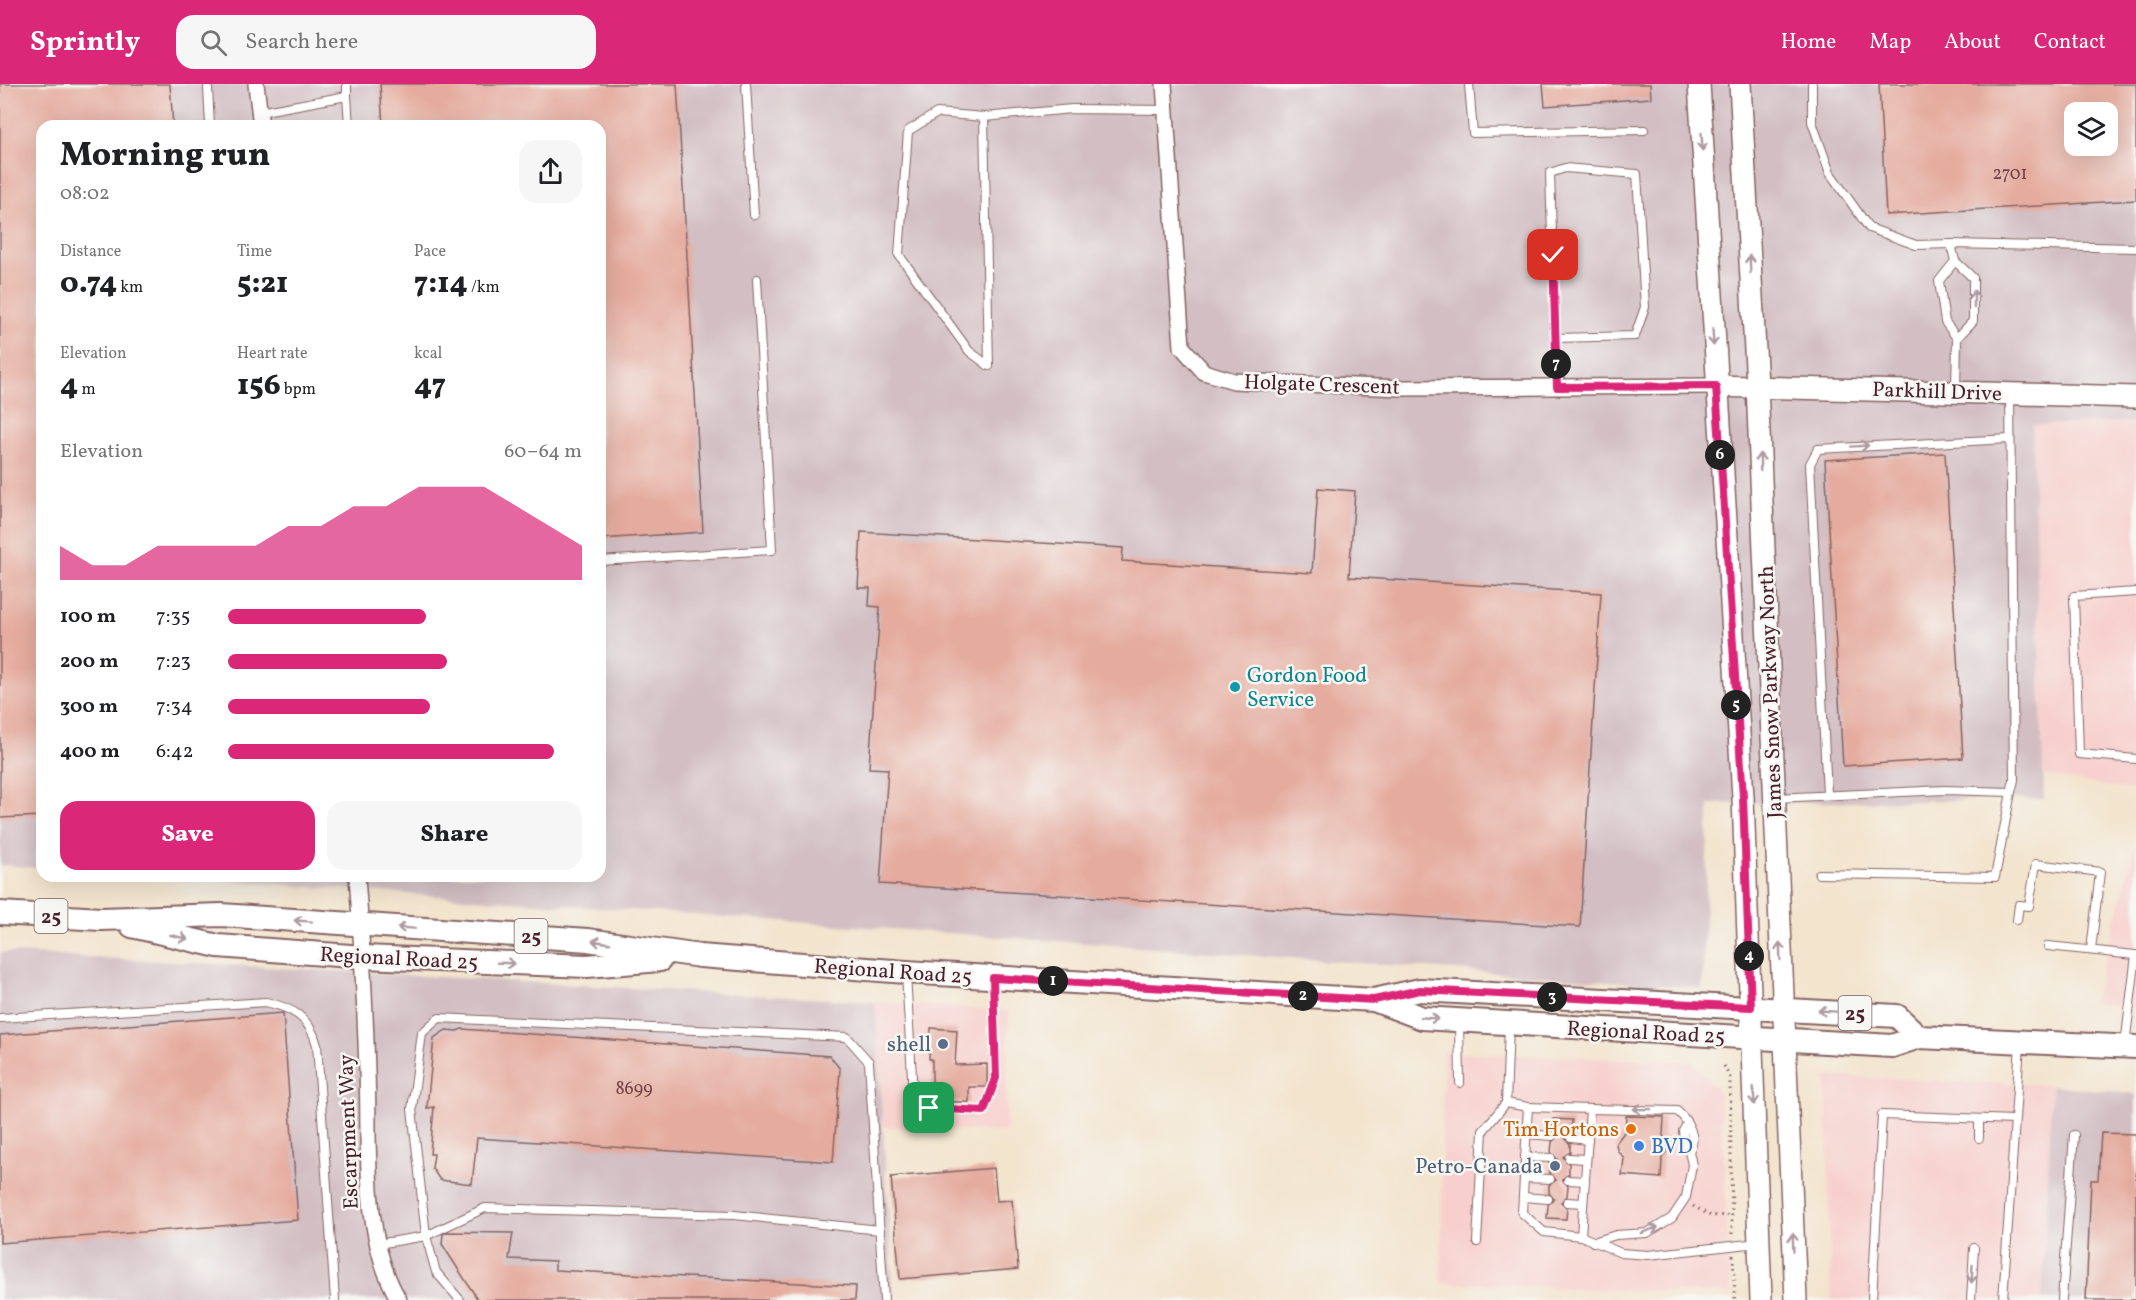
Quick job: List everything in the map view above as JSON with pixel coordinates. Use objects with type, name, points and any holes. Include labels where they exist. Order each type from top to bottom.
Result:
[{"type":"main road","name":"James Snow Parkway North","points":[[1699,84],[1743,797],[1761,1300]]},
{"type":"main road","name":"James Snow Parkway North","points":[[1740,84],[1748,385],[1774,798],[1796,1300]]},
{"type":"main road","name":"Holgate Crescent","points":[[1716,386],[1748,385]]},
{"type":"main road","name":"Parkhill Drive","points":[[1748,385],[2136,397]]},
{"type":"main road","name":"Regional Road 25","points":[[0,913],[101,919],[221,915],[588,940],[700,956],[906,972],[1374,1000],[1420,990],[1897,1016],[1919,1036]]},
{"type":"main road","name":"Regional Road 25","points":[[101,919],[218,946],[364,957],[587,966],[700,956]]},
{"type":"main road","name":"Regional Road 25","points":[[1374,1000],[1422,1018],[1509,1024],[1892,1046],[1919,1036],[2130,1046]]},
{"type":"street","points":[[256,84],[260,119]]},
{"type":"street","name":"Holgate Crescent","points":[[1164,84],[1182,347],[1204,372],[1234,381],[1402,388],[1716,386]]},
{"type":"street","name":"Escarpment Way","points":[[357,882],[364,957],[372,1219],[376,1245],[384,1272],[399,1300]]},
{"type":"lane","points":[[347,84],[349,120]]},
{"type":"lane","points":[[746,84],[754,215]]},
{"type":"lane","points":[[1469,84],[1473,133],[1644,130]]},
{"type":"lane","points":[[1812,84],[1812,122],[1830,173],[1869,228],[1916,245],[2136,248]]},
{"type":"lane","points":[[208,88],[210,120]]},
{"type":"lane","points":[[260,119],[348,96]]},
{"type":"lane","points":[[984,117],[989,366],[969,351],[899,255],[908,130],[937,113],[984,117],[1072,109],[1166,110]]},
{"type":"lane","points":[[1555,338],[1635,336],[1645,307],[1637,174],[1565,168],[1550,173],[1555,338],[1557,387]]},
{"type":"lane","points":[[1951,244],[1955,261],[1973,278],[1973,321],[1957,338]]},
{"type":"lane","points":[[1955,261],[1939,281],[1945,322],[1957,338],[1956,391]]},
{"type":"lane","points":[[606,561],[772,550],[757,279]]},
{"type":"lane","points":[[1819,874],[1995,877],[2014,780],[2010,393]]},
{"type":"lane","points":[[1827,794],[1810,464],[1818,449],[2010,439]]},
{"type":"lane","points":[[2136,592],[2073,596],[2079,754],[2136,759]]},
{"type":"lane","points":[[1774,798],[1945,790],[2011,792]]},
{"type":"lane","points":[[2017,920],[2019,905],[2029,906],[2036,864],[2100,872],[2091,950]]},
{"type":"lane","points":[[2048,946],[2136,955],[2130,1046]]},
{"type":"lane","points":[[906,972],[913,1094],[929,1108],[984,1111],[996,1078],[993,978]]},
{"type":"lane","points":[[0,1018],[266,1002],[292,1008],[313,1028],[317,1045],[335,1300]]},
{"type":"lane","points":[[460,1300],[436,1272],[426,1236],[412,1109],[422,1033],[439,1018],[847,1037],[869,1062],[884,1300]]},
{"type":"lane","points":[[1459,1020],[1460,1083]]},
{"type":"lane","points":[[1477,1242],[1483,1131],[1506,1103],[1509,1024]]},
{"type":"lane","points":[[2003,1300],[2020,1042]]},
{"type":"lane","points":[[1506,1103],[1528,1107],[1677,1111],[1687,1124],[1683,1131],[1685,1148],[1689,1151],[1692,1165],[1684,1201],[1672,1218],[1647,1233],[1616,1234],[1593,1242]]},
{"type":"lane","points":[[1528,1107],[1522,1213],[1544,1232],[1581,1236],[1621,1253],[1648,1255],[1760,1243]]},
{"type":"lane","points":[[1581,1236],[1590,1109]]},
{"type":"lane","points":[[1872,1300],[1882,1115],[2014,1120]]},
{"type":"lane","points":[[1978,1138],[1980,1119]]},
{"type":"lane","points":[[1526,1134],[1552,1136]]},
{"type":"lane","points":[[2062,1300],[2074,1135]]},
{"type":"lane","points":[[1571,1138],[1588,1140]]},
{"type":"lane","points":[[1525,1157],[1551,1158]]},
{"type":"lane","points":[[1569,1158],[1586,1159]]},
{"type":"lane","points":[[1524,1178],[1550,1179]]},
{"type":"lane","points":[[1568,1180],[1585,1181]]},
{"type":"lane","points":[[1523,1197],[1548,1199]]},
{"type":"lane","points":[[1567,1202],[1583,1203]]},
{"type":"lane","points":[[376,1245],[426,1236],[486,1208],[734,1215],[880,1230]]},
{"type":"lane","points":[[1971,1300],[1974,1248]]},
{"type":"path","points":[[1724,1066],[1730,1078],[1735,1300]]},
{"type":"path","points":[[1684,1201],[1712,1216],[1732,1215]]},
{"type":"shaded area","points":[[0,84],[2136,84],[2136,422],[2032,425],[2044,799],[1709,804],[1702,988],[246,882],[606,882],[606,120],[36,120],[36,868],[0,865]]},
{"type":"shaded area","points":[[2136,422],[2136,791],[2044,775],[2032,425]]},
{"type":"shaded area","points":[[2136,843],[2136,1007],[2093,1003]]},
{"type":"shaded area","points":[[0,952],[875,1002],[894,1300],[0,1300]]},
{"type":"shaded area","points":[[875,1002],[1009,1011],[1006,1132],[884,1127]]},
{"type":"shaded area","points":[[1443,1052],[1693,1062],[1720,1093],[1731,1294],[1441,1283]]},
{"type":"shaded area","points":[[1826,1076],[2052,1085],[2042,1300],[1831,1300]]},
{"type":"shaded area","points":[[2052,1085],[2136,1094],[2136,1300],[2042,1300]]},
{"type":"building","points":[[0,84],[170,84],[173,120],[36,120],[36,816],[0,818]]},
{"type":"building","points":[[380,84],[677,84],[703,532],[606,539],[606,120],[383,120]]},
{"type":"building","points":[[1543,84],[1650,84],[1651,98],[1545,106]]},
{"type":"building","points":[[1879,84],[2136,84],[2136,200],[1886,215]]},
{"type":"building","points":[[1945,453],[1963,758],[1843,766],[1825,460]]},
{"type":"building","name":"Gordon Food Service","points":[[1318,488],[1355,491],[1349,577],[1601,593],[1580,927],[880,884],[888,769],[869,768],[880,607],[869,606],[870,588],[858,588],[861,532],[1123,548],[1122,561],[1312,573]]},
{"type":"building","points":[[283,1013],[298,1220],[0,1243],[0,1035]]},
{"type":"building","points":[[931,1028],[957,1030],[955,1065],[987,1064],[987,1087],[969,1087],[969,1102],[942,1102],[942,1092],[932,1092],[932,1059],[929,1059]]},
{"type":"building","points":[[462,1029],[830,1056],[840,1069],[833,1162],[477,1138],[472,1184],[440,1180],[432,1168],[434,1154],[430,1154],[434,1107],[427,1108],[434,1038],[446,1030]]},
{"type":"building","points":[[1626,1116],[1664,1117],[1663,1136],[1668,1140],[1669,1148],[1662,1157],[1661,1178],[1622,1175],[1624,1158],[1617,1150],[1616,1143],[1625,1131]]},
{"type":"building","points":[[1553,1119],[1572,1120],[1571,1132],[1565,1138],[1570,1144],[1570,1152],[1563,1157],[1569,1164],[1569,1174],[1562,1179],[1568,1186],[1567,1196],[1561,1202],[1567,1208],[1566,1219],[1547,1218],[1548,1205],[1554,1199],[1549,1193],[1549,1185],[1556,1180],[1550,1173],[1550,1164],[1557,1159],[1551,1152],[1552,1142],[1558,1136],[1552,1130]]},
{"type":"building","points":[[2101,1133],[2136,1134],[2136,1300],[2086,1300],[2091,1180],[2098,1180]]},
{"type":"building","points":[[994,1168],[997,1201],[1012,1200],[1018,1269],[900,1279],[891,1177]]},
{"type":"building","points":[[447,1232],[513,1233],[509,1259],[555,1261],[555,1270],[856,1286],[855,1300],[478,1300],[442,1244],[443,1234]]},
{"type":"place","name":"Gordon Food Service","points":[[1235,687]]},
{"type":"place","name":"shell","points":[[943,1044]]},
{"type":"place","name":"Tim Hortons","points":[[1631,1129]]},
{"type":"place","name":"BVD","points":[[1639,1146]]},
{"type":"place","name":"Petro-Canada","points":[[1555,1166]]},
{"type":"route","points":[[929,1108],[984,1111],[996,1078],[993,978],[1374,1000],[1420,990],[1751,1007],[1743,797],[1716,386],[1557,387],[1553,255]]}]
